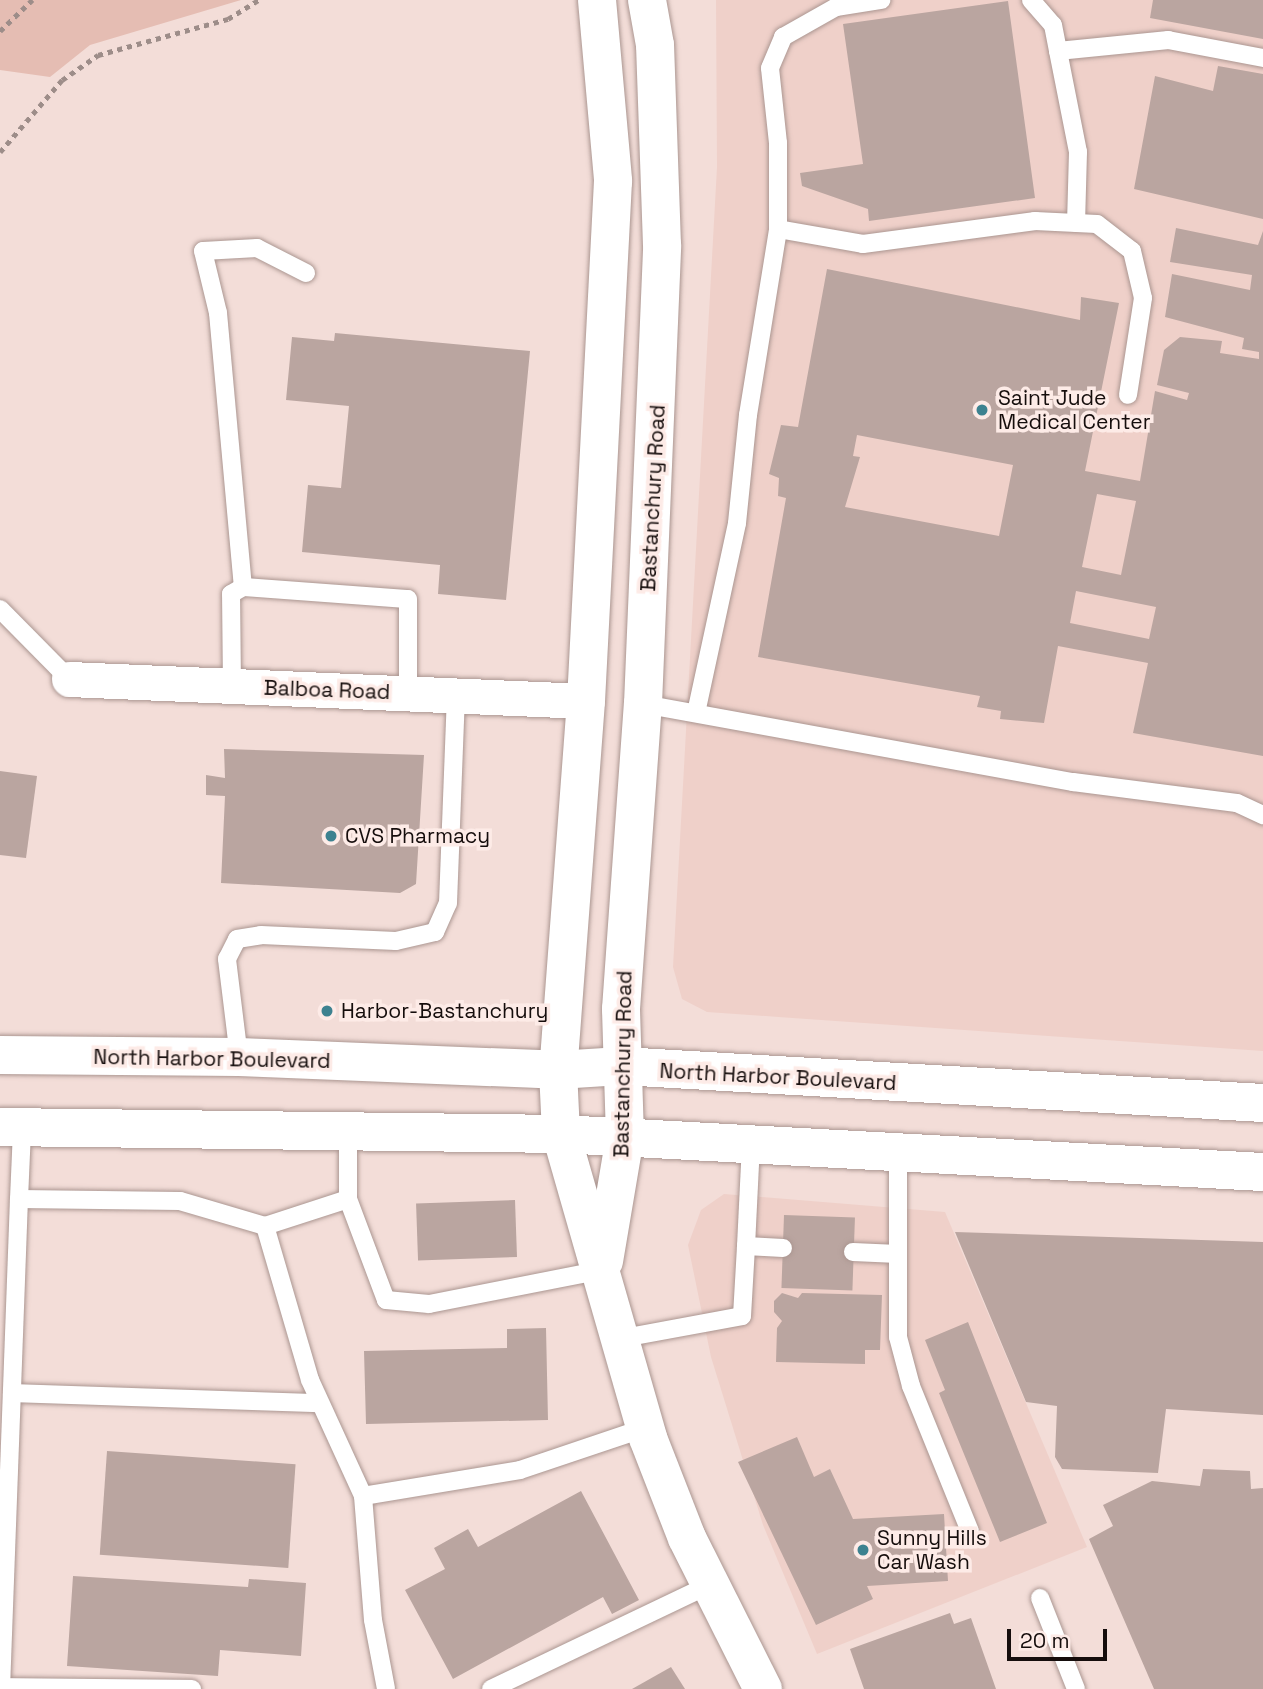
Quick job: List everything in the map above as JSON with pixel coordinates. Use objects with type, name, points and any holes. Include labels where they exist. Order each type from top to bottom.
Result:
[{"type":"main road","points":[[597,0],[613,181],[586,701],[558,1070],[561,1134],[645,1428],[709,1585],[762,1689]]},
{"type":"main road","name":"Bastanchury Road","points":[[602,1270],[625,1137],[621,1066],[643,704],[662,245],[655,45],[647,0]]},
{"type":"main road","name":"North Harbor Boulevard","points":[[0,1055],[239,1057],[558,1070],[621,1066],[1263,1103]]},
{"type":"main road","points":[[11,1128],[561,1134],[1263,1172]]},
{"type":"street","name":"Balboa Road","points":[[69,679],[586,701]]},
{"type":"lane","points":[[696,713],[737,523],[748,415],[778,229],[778,142],[770,68],[783,37],[836,7],[881,0]]},
{"type":"lane","points":[[1031,0],[1053,25],[1078,152],[1076,223]]},
{"type":"lane","points":[[1058,51],[1168,40],[1263,58]]},
{"type":"lane","points":[[778,229],[863,244],[1035,221],[1097,224],[1132,251],[1143,298],[1128,395]]},
{"type":"lane","points":[[243,587],[218,313],[203,251],[257,248],[306,273]]},
{"type":"lane","points":[[232,687],[231,594],[243,587],[408,599],[408,694]]},
{"type":"lane","points":[[0,609],[69,679]]},
{"type":"lane","points":[[239,1057],[227,959],[237,939],[261,935],[396,941],[435,932],[448,903],[456,696]]},
{"type":"lane","points":[[643,704],[1073,782],[1237,803],[1263,815]]},
{"type":"lane","points":[[11,1128],[19,1199],[2,1588],[1,1688],[192,1689]]},
{"type":"lane","points":[[348,1133],[348,1199],[386,1300],[429,1304],[602,1270]]},
{"type":"lane","points":[[618,1339],[742,1316],[751,1145]]},
{"type":"lane","points":[[898,1153],[898,1337],[911,1386],[970,1531]]},
{"type":"lane","points":[[19,1199],[180,1201],[265,1226],[348,1199]]},
{"type":"lane","points":[[265,1226],[319,1402],[363,1496],[373,1620],[386,1689]]},
{"type":"lane","points":[[746,1246],[783,1248]]},
{"type":"lane","points":[[853,1252],[898,1254]]},
{"type":"lane","points":[[12,1393],[319,1402]]},
{"type":"lane","points":[[363,1496],[520,1470],[645,1428]]},
{"type":"lane","points":[[491,1689],[709,1585]]},
{"type":"lane","points":[[1040,1598],[1076,1689]]},
{"type":"path","points":[[0,31],[32,0]]},
{"type":"path","points":[[0,152],[62,80],[99,55],[228,19],[259,0]]},
{"type":"shaded area","points":[[0,0],[241,0],[90,45],[50,77],[0,70]]},
{"type":"shaded area","name":"Saint Jude Medical Center","points":[[716,0],[1263,0],[1263,1051],[707,1012],[682,999],[673,967],[717,167]]},
{"type":"shaded area","points":[[724,1194],[945,1212],[1087,1547],[817,1654],[763,1525],[711,1357],[688,1245],[701,1210]]},
{"type":"building","points":[[1153,0],[1263,0],[1263,39],[1150,18]]},
{"type":"building","points":[[1008,1],[1035,198],[869,221],[868,209],[802,186],[800,173],[863,164],[843,24]]},
{"type":"building","points":[[1218,66],[1263,74],[1263,219],[1134,189],[1155,76],[1213,91]]},
{"type":"building","points":[[1176,228],[1258,245],[1263,231],[1263,756],[1133,733],[1148,663],[1058,646],[1044,723],[1000,719],[1001,711],[977,707],[980,696],[758,657],[786,498],[778,496],[779,478],[769,474],[781,425],[798,427],[827,269],[1080,320],[1081,297],[1119,303],[1085,471],[1140,481],[1155,391],[1187,400],[1189,393],[1157,385],[1164,350],[1180,337],[1222,341],[1220,353],[1259,359],[1259,352],[1242,349],[1244,338],[1165,317],[1172,274],[1250,290],[1252,275],[1170,262]],"holes":[[[857,435],[1013,465],[999,536],[845,507],[860,457],[853,456]],[[1097,494],[1136,501],[1121,575],[1082,567]],[[1076,591],[1156,607],[1149,639],[1070,623]]]},
{"type":"building","points":[[335,333],[530,351],[506,600],[438,594],[440,565],[302,552],[308,485],[341,488],[349,406],[286,400],[292,337],[334,341]]},
{"type":"building","points":[[224,749],[424,755],[416,884],[400,893],[221,883],[225,796],[206,795],[206,775],[225,778]]},
{"type":"building","points":[[0,771],[37,776],[26,858],[0,855]]},
{"type":"building","points":[[515,1200],[517,1257],[418,1260],[416,1203]]},
{"type":"building","points":[[784,1215],[855,1217],[852,1290],[781,1288]]},
{"type":"building","points":[[955,1232],[1263,1242],[1263,1415],[1166,1409],[1158,1473],[1062,1469],[1055,1457],[1057,1406],[1026,1402]]},
{"type":"building","points":[[782,1293],[798,1298],[802,1293],[882,1295],[880,1350],[865,1350],[865,1364],[776,1362],[777,1328],[782,1321],[774,1312],[774,1301]]},
{"type":"building","points":[[968,1322],[1047,1523],[1000,1542],[939,1393],[945,1390],[925,1340]]},
{"type":"building","points":[[546,1328],[548,1420],[366,1424],[364,1351],[507,1348],[507,1329]]},
{"type":"building","name":"Sunny Hills Car Wash","points":[[797,1437],[814,1477],[830,1469],[853,1519],[944,1514],[948,1581],[867,1586],[873,1599],[816,1625],[738,1462]]},
{"type":"building","points":[[107,1451],[296,1464],[288,1568],[100,1555]]},
{"type":"building","points":[[1203,1469],[1250,1471],[1251,1489],[1263,1488],[1263,1689],[1154,1689],[1089,1539],[1113,1526],[1103,1505],[1152,1481],[1200,1486]]},
{"type":"building","points":[[581,1491],[639,1600],[612,1614],[603,1597],[453,1679],[405,1590],[445,1569],[434,1548],[468,1529],[478,1547]]},
{"type":"building","points":[[73,1576],[248,1587],[249,1579],[306,1583],[301,1656],[220,1650],[218,1676],[67,1666]]},
{"type":"building","points":[[950,1613],[954,1624],[971,1618],[996,1689],[864,1689],[850,1649]]},
{"type":"building","points":[[671,1667],[685,1689],[632,1689]]},
{"type":"place","name":"Saint Jude Medical Center","points":[[982,410]]},
{"type":"place","name":"CVS Pharmacy","points":[[331,836]]},
{"type":"place","name":"Harbor-Bastanchury","points":[[327,1011]]},
{"type":"place","name":"Sunny Hills Car Wash","points":[[863,1550]]}]
